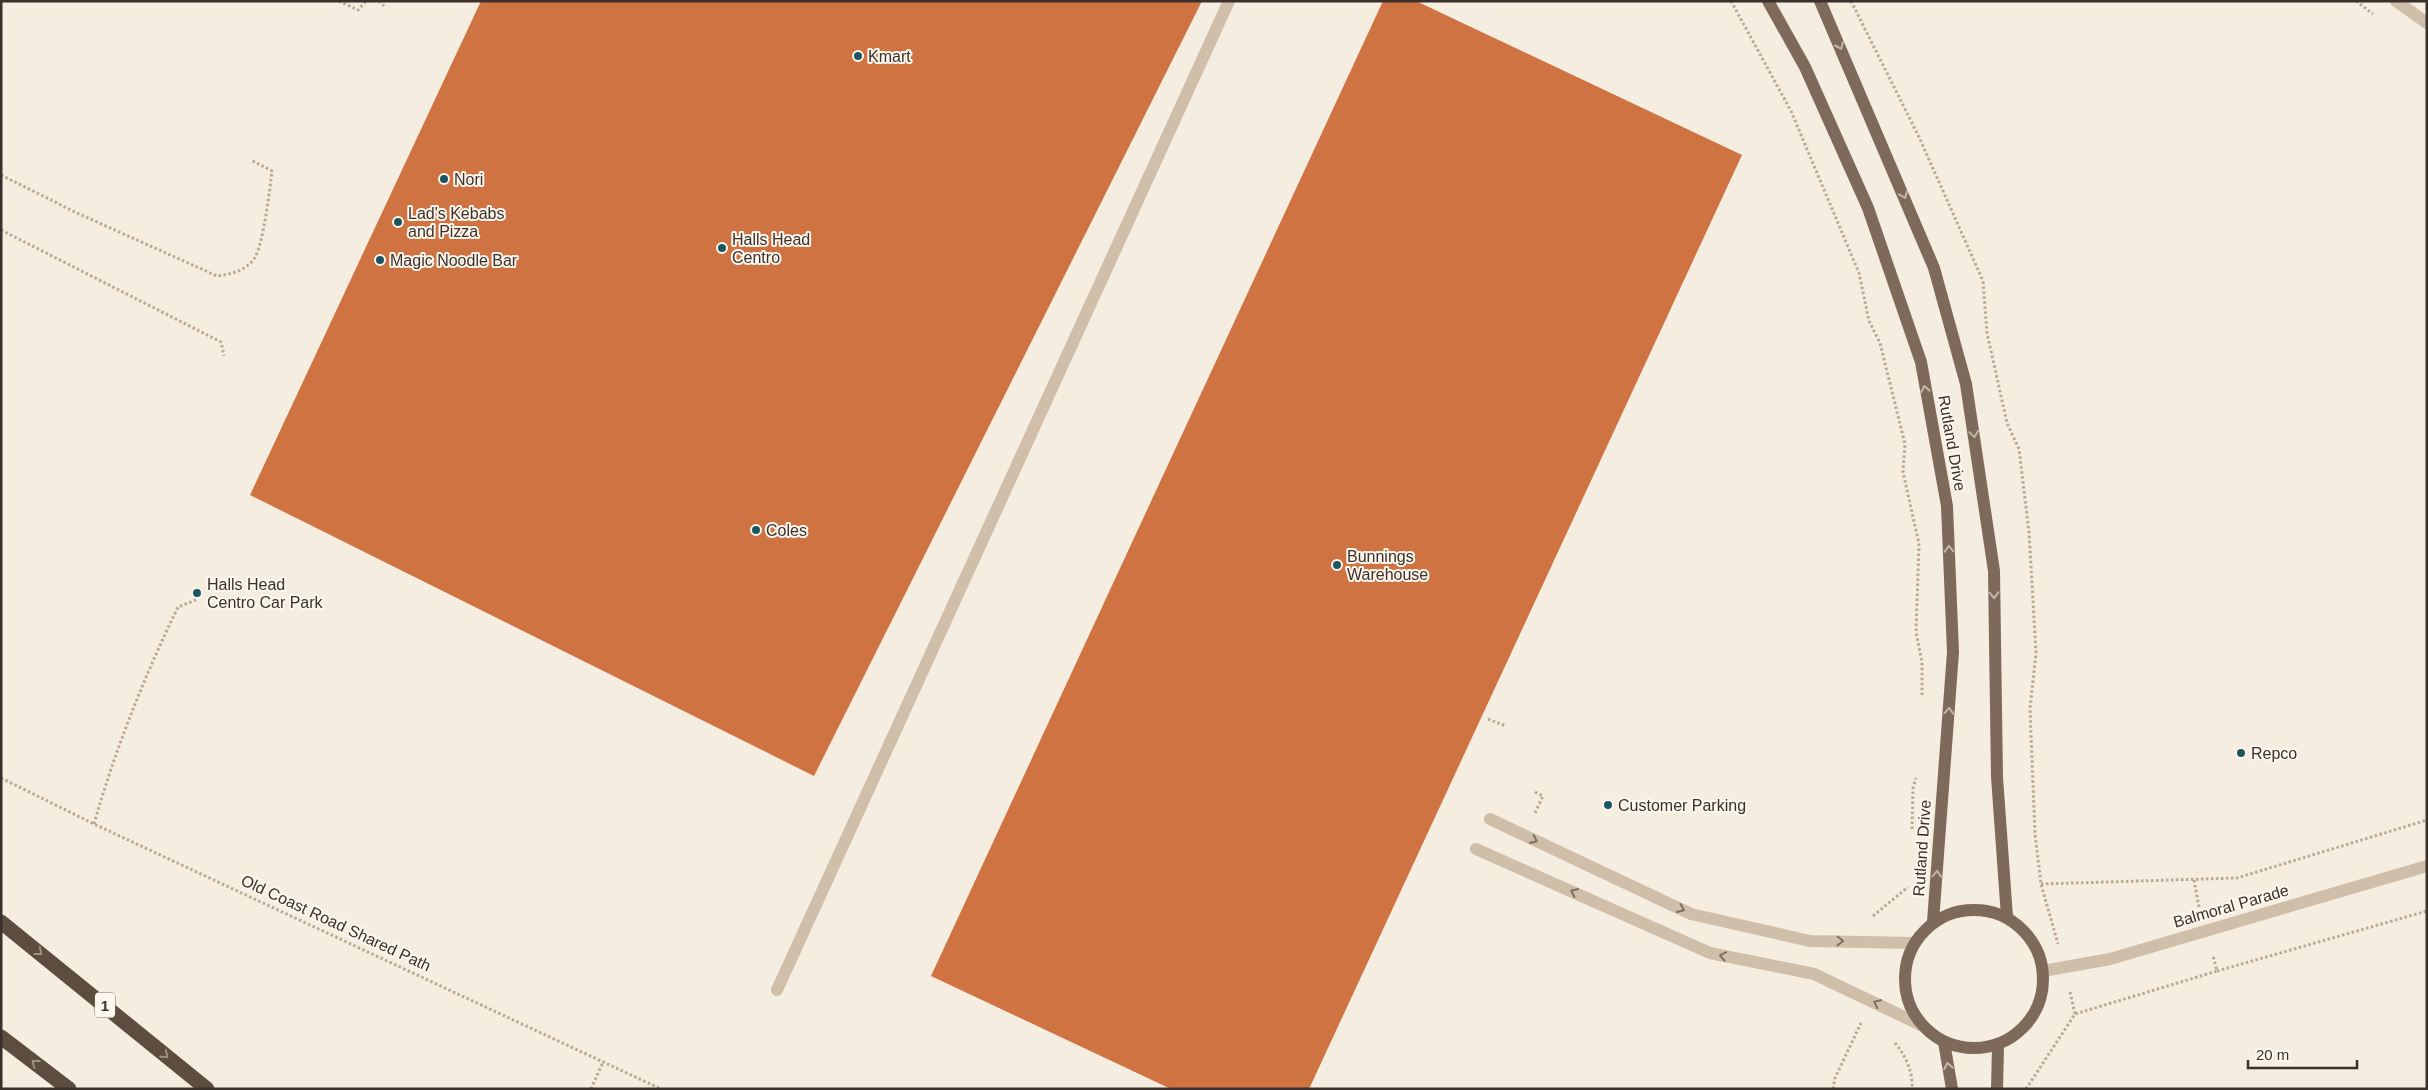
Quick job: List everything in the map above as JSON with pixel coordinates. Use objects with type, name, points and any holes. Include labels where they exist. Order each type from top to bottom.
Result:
[{"type":"highway","name":"1","points":[[1,922],[207,1089]]},
{"type":"highway","points":[[1,1037],[68,1089]]},
{"type":"main road","name":"Rutland Drive","points":[[1768,1],[1805,67],[1868,208],[1921,362],[1947,506],[1953,652],[1933,922]]},
{"type":"main road","name":"Rutland Drive","points":[[1820,1],[1934,268],[1966,384],[1994,571],[1997,777],[2007,917]]},
{"type":"main road","points":[[1983,909],[2007,917],[2027,933],[2040,955],[2044,982],[2038,1009],[2022,1032],[1998,1046],[1971,1050],[1944,1042],[1921,1025],[1907,999],[1905,971],[1914,943],[1933,922],[1957,911],[1983,909]]},
{"type":"main road","points":[[1944,1042],[1952,1089]]},
{"type":"main road","points":[[1997,1089],[1998,1046]]},
{"type":"street","points":[[777,990],[1230,1]]},
{"type":"street","points":[[2396,1],[2427,23]]},
{"type":"street","points":[[1490,819],[1691,914],[1810,941],[1914,943]]},
{"type":"street","points":[[1476,849],[1710,953],[1814,974],[1921,1025]]},
{"type":"street","name":"Balmoral Parade","points":[[2043,971],[2110,959],[2427,866]]},
{"type":"path","points":[[339,1],[358,10],[366,1]]},
{"type":"path","points":[[379,1],[384,6]]},
{"type":"path","points":[[1732,1],[1792,111],[1859,273],[1869,321],[1880,343],[1906,444],[1903,472],[1918,544],[1916,632],[1922,662],[1922,702]]},
{"type":"path","points":[[1,175],[217,276],[237,273],[255,258],[264,224],[272,171],[251,160]]},
{"type":"path","points":[[1,230],[221,342],[224,356]]},
{"type":"path","points":[[94,824],[107,780],[156,651],[178,607],[198,599]]},
{"type":"path","points":[[1488,719],[1506,726]]},
{"type":"path","points":[[1912,833],[1913,788],[1918,770]]},
{"type":"path","name":"Old Coast Road Shared Path","points":[[1,778],[94,824],[661,1089]]},
{"type":"path","points":[[1535,792],[1543,796],[1535,811],[1536,819]]},
{"type":"path","points":[[2041,884],[2237,878],[2427,820]]},
{"type":"path","points":[[1864,918],[1880,912],[1908,888],[1910,883]]},
{"type":"path","points":[[2217,971],[2427,911]]},
{"type":"path","points":[[2026,1089],[2075,1014]]},
{"type":"path","points":[[1862,1020],[1869,1024]]},
{"type":"path","points":[[1891,1038],[1904,1054],[1912,1079],[1912,1089]]},
{"type":"path","points":[[591,1089],[604,1062]]},
{"type":"building","name":"Halls Head Centro","points":[[481,1],[1202,1],[814,776],[250,495]]},
{"type":"building","name":"Bunnings Warehouse","points":[[1383,1],[1416,1],[1742,155],[1309,1089],[1171,1089],[931,976]]},
{"type":"place","name":"Kmart","points":[[858,56]]},
{"type":"place","name":"Nori","points":[[444,179]]},
{"type":"place","name":"Lad's Kebabs and Pizza","points":[[398,222]]},
{"type":"place","name":"Halls Head Centro","points":[[722,248]]},
{"type":"place","name":"Magic Noodle Bar","points":[[380,260]]},
{"type":"place","name":"Coles","points":[[756,530]]},
{"type":"place","name":"Bunnings Warehouse","points":[[1337,565]]},
{"type":"place","name":"Halls Head Centro Car Park","points":[[197,593]]},
{"type":"place","name":"Repco","points":[[2241,753]]},
{"type":"place","name":"Customer Parking","points":[[1608,805]]}]
